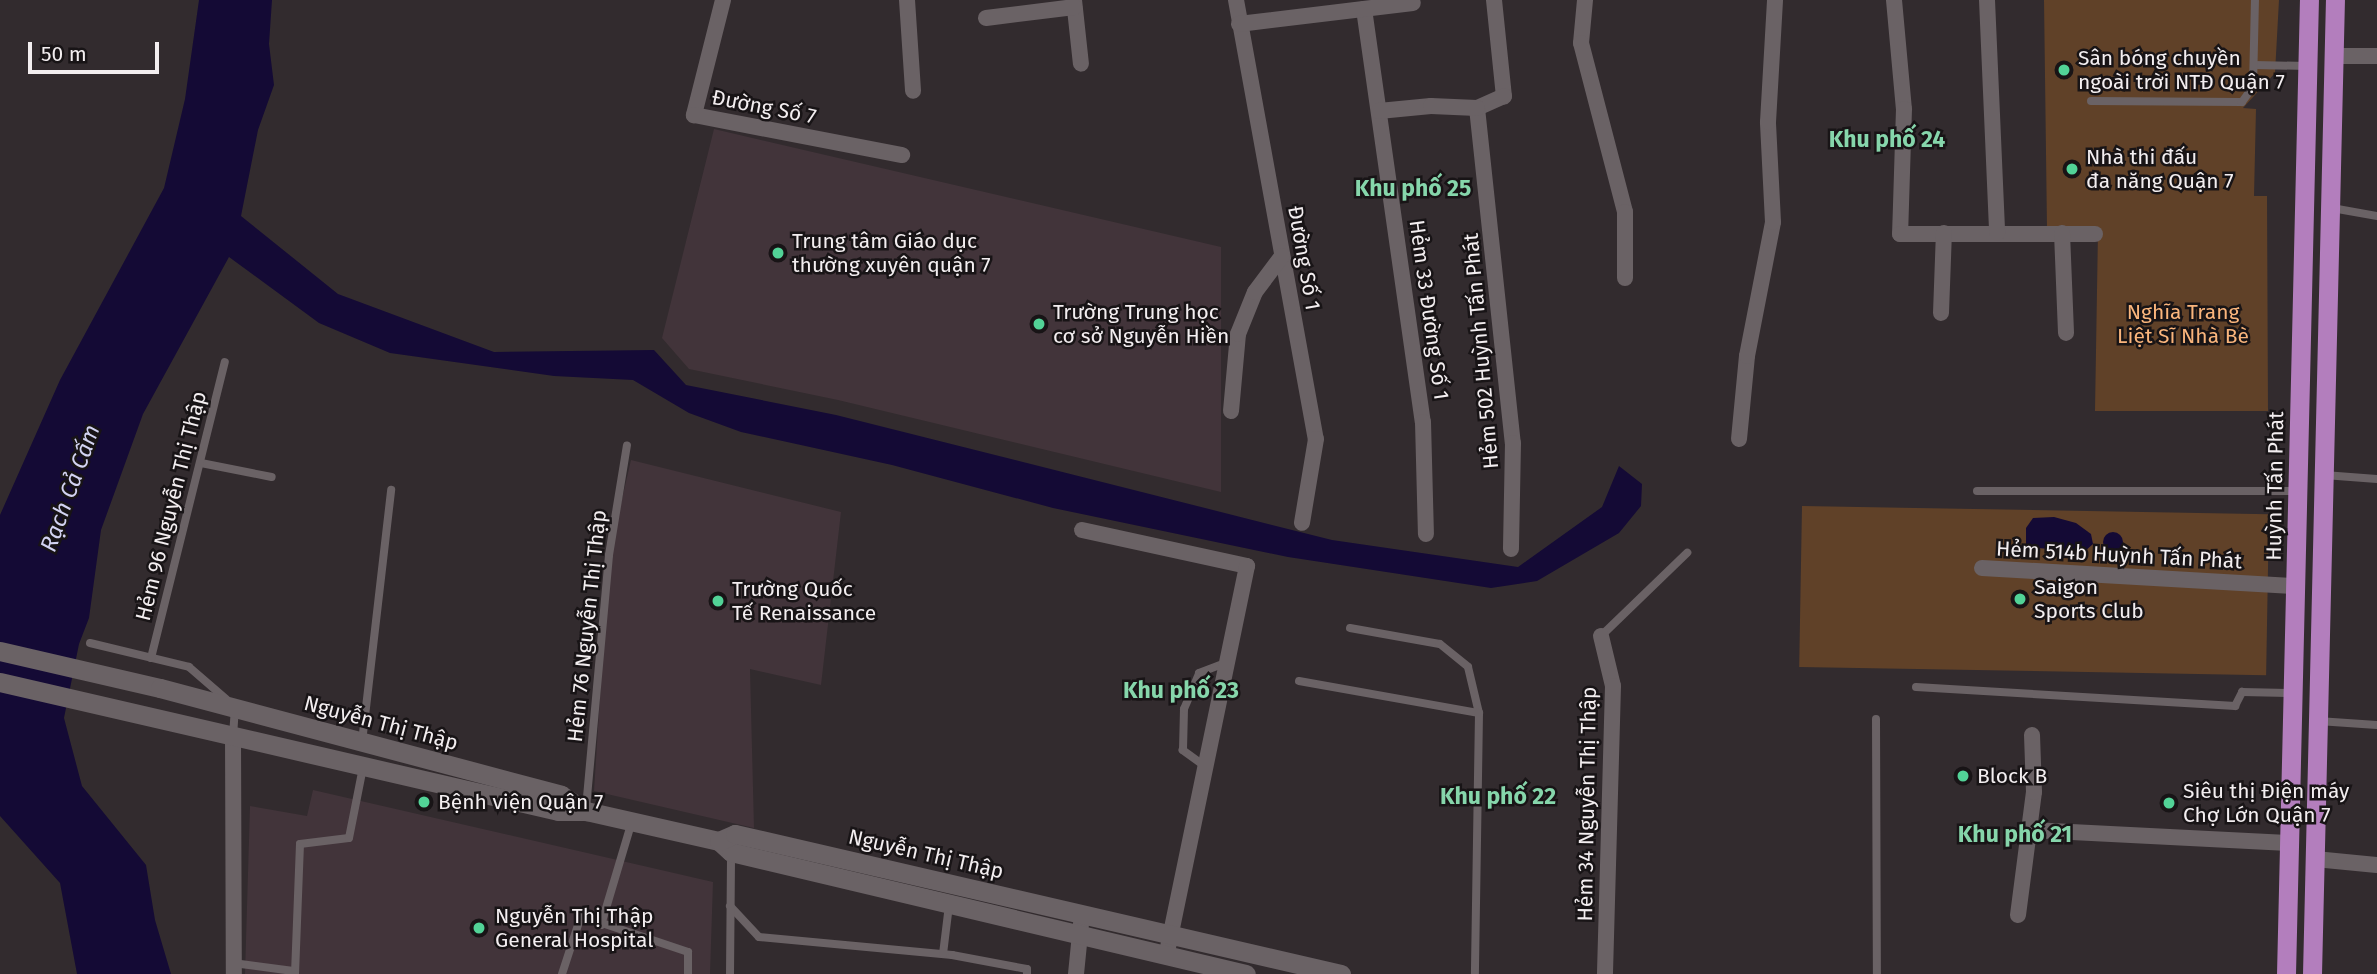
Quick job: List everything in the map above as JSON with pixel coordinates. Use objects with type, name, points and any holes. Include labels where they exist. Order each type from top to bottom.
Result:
[{"type":"main road","name":"Huỳnh Tấn Phát","points":[[2286,974],[2309,0]]},
{"type":"main road","points":[[2312,974],[2335,0]]},
{"type":"main road","points":[[2297,519],[2323,520]]},
{"type":"main road","points":[[2295,607],[2321,608]]},
{"type":"main road","name":"Nguyễn Thị Thập","points":[[0,651],[160,688],[561,795],[586,811]]},
{"type":"main road","name":"Nguyễn Thị Thập","points":[[0,681],[558,811],[586,811],[632,821],[948,905],[1246,974]]},
{"type":"main road","name":"Nguyễn Thị Thập","points":[[725,847],[735,834],[1341,974]]},
{"type":"main road","points":[[2287,942],[2313,944]]},
{"type":"street","name":"Đường Số 7","points":[[723,0],[694,115],[902,155]]},
{"type":"street","points":[[907,0],[913,91]]},
{"type":"street","name":"Đường Số 1","points":[[1236,0],[1316,439],[1302,523]]},
{"type":"street","points":[[1379,111],[1431,106],[1477,108],[1504,96],[1494,0]]},
{"type":"street","points":[[1585,0],[1581,43],[1625,212],[1625,278]]},
{"type":"street","points":[[1739,439],[1747,356],[1773,222],[1768,122],[1775,0]]},
{"type":"street","points":[[1894,0],[1904,108],[1900,234],[2095,234]]},
{"type":"street","points":[[1987,0],[1997,233]]},
{"type":"street","points":[[986,18],[1037,6],[1074,3],[1081,64]]},
{"type":"street","points":[[1239,24],[1413,3]]},
{"type":"street","name":"Hẻm 33 Đường Số 1","points":[[1364,9],[1423,422],[1426,534]]},
{"type":"street","points":[[2334,56],[2377,56]]},
{"type":"street","name":"Hẻm 502 Huỳnh Tấn Phát","points":[[1477,108],[1513,443],[1511,549]]},
{"type":"street","points":[[1941,313],[1944,233]]},
{"type":"street","points":[[2062,233],[2066,333]]},
{"type":"street","points":[[1231,411],[1238,334],[1255,292],[1282,256]]},
{"type":"street","points":[[1082,530],[1247,566],[1166,956]]},
{"type":"street","name":"Hẻm 514b Huỳnh Tấn Phát","points":[[1982,568],[2295,586]]},
{"type":"street","name":"Hẻm 34 Nguyễn Thị Thập","points":[[1601,636],[1613,686],[1605,974]]},
{"type":"street","points":[[2018,915],[2030,830],[2032,735]]},
{"type":"street","points":[[233,736],[234,969]]},
{"type":"street","points":[[2030,830],[2289,843]]},
{"type":"street","points":[[2315,859],[2377,865]]},
{"type":"street","points":[[1076,974],[1082,914]]},
{"type":"lane","points":[[2091,102],[2242,102],[2253,87],[2255,0]]},
{"type":"lane","points":[[2253,65],[2308,66]]},
{"type":"lane","points":[[2330,208],[2377,216]]},
{"type":"lane","name":"Hẻm 96 Nguyễn Thị Thập","points":[[151,658],[225,362]]},
{"type":"lane","name":"Hẻm 76 Nguyễn Thị Thập","points":[[586,811],[609,555],[627,445]]},
{"type":"lane","points":[[201,463],[272,477]]},
{"type":"lane","points":[[2324,475],[2377,479]]},
{"type":"lane","points":[[362,742],[391,490]]},
{"type":"lane","points":[[1977,491],[2297,491]]},
{"type":"lane","points":[[1601,636],[1687,553]]},
{"type":"lane","points":[[1350,628],[1440,644],[1468,667],[1479,713],[1475,974]]},
{"type":"lane","points":[[90,643],[189,667],[237,709],[233,736]]},
{"type":"lane","points":[[1206,767],[1183,750],[1184,709],[1199,673],[1228,663]]},
{"type":"lane","points":[[1299,681],[1479,713]]},
{"type":"lane","points":[[1916,687],[2235,706],[2242,692],[2292,693]]},
{"type":"lane","points":[[1876,719],[1877,974]]},
{"type":"lane","points":[[2318,721],[2377,725]]},
{"type":"lane","points":[[234,969],[294,973],[300,844],[349,838],[363,766]]},
{"type":"lane","points":[[601,925],[632,821]]},
{"type":"lane","points":[[725,847],[730,906],[730,974]]},
{"type":"lane","points":[[943,954],[948,905]]},
{"type":"lane","points":[[730,906],[759,937],[943,954],[1027,969],[1027,974]]},
{"type":"lane","points":[[562,974],[581,916],[601,925],[688,952],[688,974]]},
{"type":"shaded area","name":"Trường Trung học cơ sở Nguyễn Hiền","points":[[714,129],[1221,247],[1221,492],[838,400],[689,369],[662,338]]},
{"type":"shaded area","name":"Trường Quốc Tế Renaissance","points":[[631,460],[841,512],[821,685],[750,669],[754,828],[594,791],[609,555]]},
{"type":"shaded area","name":"Nguyễn Thị Thập General Hospital","points":[[313,790],[713,882],[710,974],[245,974],[250,806],[307,816]]},
{"type":"green space","name":"Nghĩa Trang Liệt Sĩ Nhà Bè","points":[[2044,0],[2279,0],[2275,73],[2243,108],[2256,109],[2254,196],[2267,196],[2268,411],[2095,411],[2098,231],[2047,229]]},
{"type":"green space","points":[[1802,506],[2269,514],[2266,675],[1799,667]]},
{"type":"water","name":"Rạch Cả Cấm","points":[[199,0],[272,0],[269,44],[274,85],[258,130],[241,216],[338,294],[494,352],[654,350],[686,385],[836,415],[1332,540],[1518,567],[1602,507],[1619,466],[1642,484],[1641,506],[1619,533],[1537,581],[1491,588],[1288,557],[1053,508],[892,465],[741,432],[689,413],[633,380],[554,376],[390,353],[319,323],[229,257],[143,414],[101,530],[89,618],[79,644],[64,718],[82,786],[146,865],[155,920],[171,974],[77,974],[60,883],[0,816],[0,515],[60,380],[164,188],[185,99]]},
{"type":"water","points":[[2054,517],[2076,523],[2091,534],[2093,544],[2084,552],[2026,547],[2026,528],[2033,518]]},
{"type":"water","points":[[2109,532],[2117,532],[2123,542],[2117,552],[2109,552],[2103,546],[2103,538]]},
{"type":"place","name":"Sân bóng chuyền ngoài trời NTĐ Quận 7","points":[[2064,70]]},
{"type":"place","name":"Nhà thi đấu đa năng Quận 7","points":[[2072,169]]},
{"type":"place","name":"Trung tâm Giáo dục thường xuyên quận 7","points":[[778,253]]},
{"type":"place","name":"Trường Trung học cơ sở Nguyễn Hiền","points":[[1039,324]]},
{"type":"place","name":"Saigon Sports Club","points":[[2020,599]]},
{"type":"place","name":"Trường Quốc Tế Renaissance","points":[[718,601]]},
{"type":"place","name":"Block B","points":[[1963,776]]},
{"type":"place","name":"Bệnh viện Quận 7","points":[[424,802]]},
{"type":"place","name":"Siêu thị Điện máy Chợ Lớn Quận 7","points":[[2169,803]]},
{"type":"place","name":"Nguyễn Thị Thập General Hospital","points":[[479,928]]},
{"type":"district","name":"Khu phố 24","points":[[1887,139]]},
{"type":"district","name":"Khu phố 25","points":[[1413,188]]},
{"type":"district","name":"Khu phố 23","points":[[1181,690]]},
{"type":"district","name":"Khu phố 22","points":[[1498,796]]},
{"type":"district","name":"Khu phố 21","points":[[2015,834]]}]
